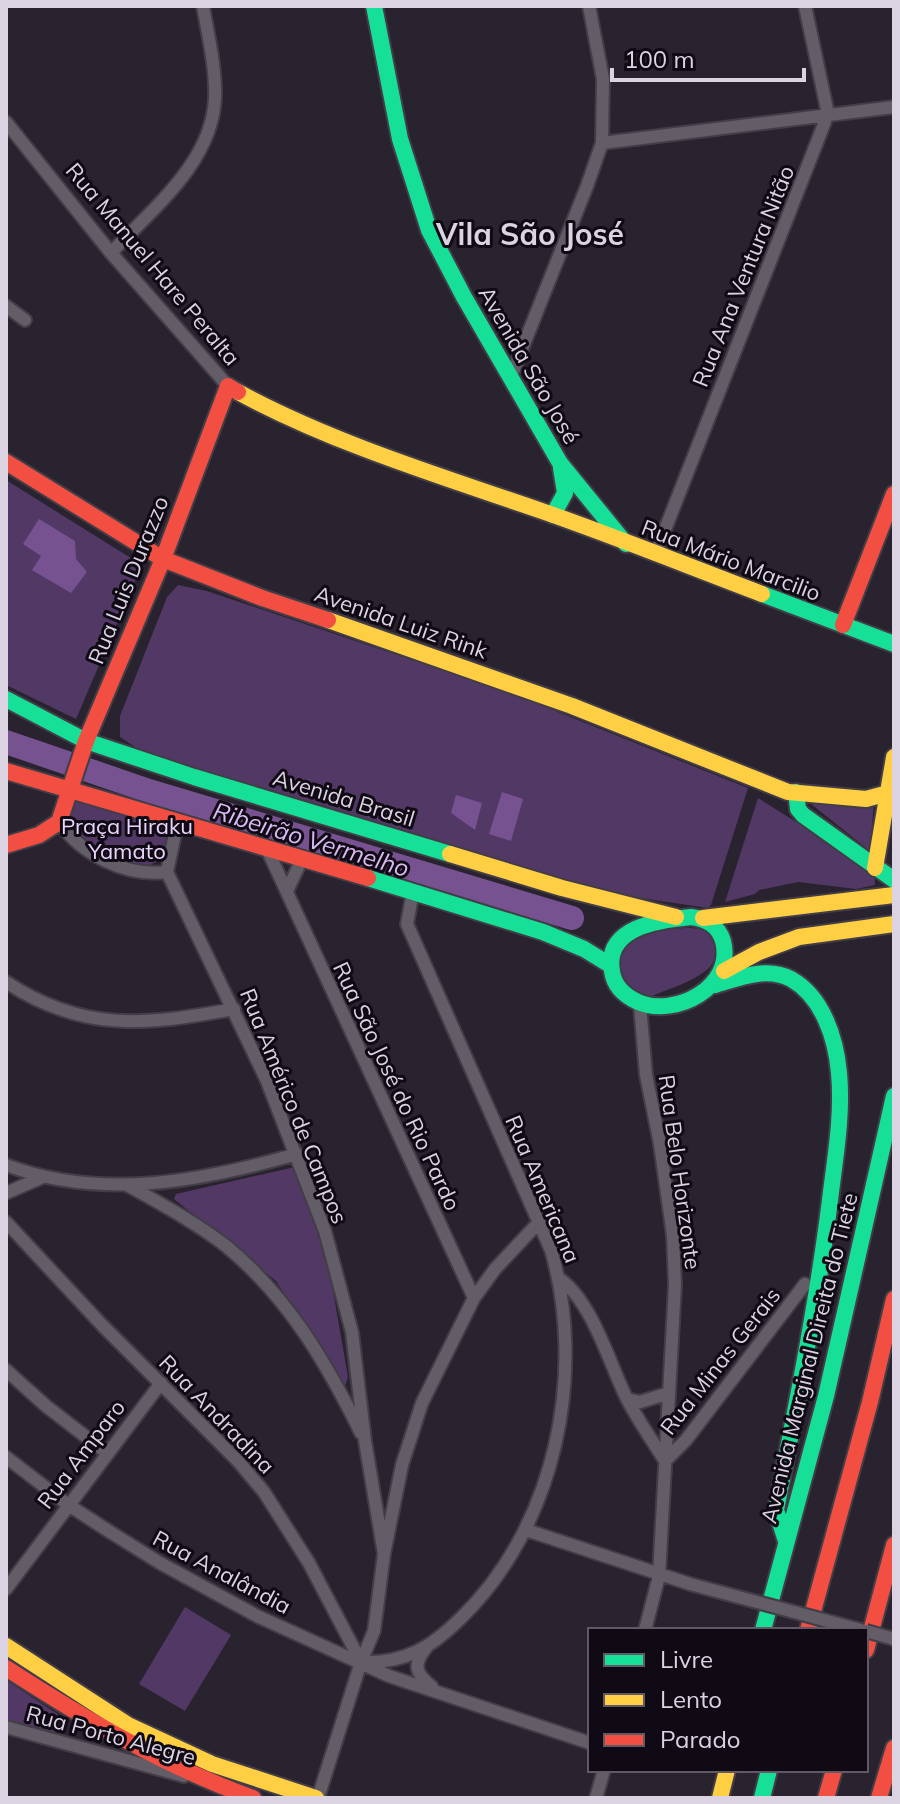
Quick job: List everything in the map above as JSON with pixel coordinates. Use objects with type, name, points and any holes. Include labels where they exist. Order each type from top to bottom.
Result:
[{"type":"main road","name":"Avenida São José","points":[[374,6],[400,139],[421,209],[443,258],[560,463],[626,544]]},
{"type":"main road","name":"Rua Manuel Hare Peralta","points":[[228,386],[261,404],[363,447],[553,515]]},
{"type":"main road","name":"Rua Luis Durazzo","points":[[69,791],[86,741],[163,559],[228,386]]},
{"type":"main road","name":"Avenida Luiz Rink","points":[[6,462],[163,559],[262,598],[542,695],[788,792],[866,799],[888,793]]},
{"type":"main road","points":[[553,515],[562,502],[567,485],[560,463]]},
{"type":"main road","points":[[843,625],[894,494]]},
{"type":"main road","name":"Rua Mário Marcilio","points":[[553,515],[894,644]]},
{"type":"main road","name":"Avenida Brasil","points":[[6,699],[86,741],[194,777],[548,883],[678,917]]},
{"type":"main road","points":[[875,868],[894,757]]},
{"type":"main road","points":[[6,771],[178,820],[566,940],[610,965],[619,990],[640,1005],[652,1006],[700,995],[719,978],[759,952],[799,937],[894,924]]},
{"type":"main road","points":[[6,845],[39,835],[59,822],[69,791]]},
{"type":"main road","points":[[796,792],[798,809],[803,815],[894,880]]},
{"type":"main road","name":"Avenida Brasil","points":[[610,965],[615,946],[627,932],[654,921],[894,895]]},
{"type":"main road","points":[[703,918],[722,936],[727,953],[719,978]]},
{"type":"main road","points":[[719,978],[779,974],[791,979],[811,995],[822,1012],[837,1062],[840,1100],[825,1244],[776,1510],[786,1541]]},
{"type":"main road","name":"Avenida Marginal Direita do Tiete","points":[[764,1628],[826,1396],[894,1096]]},
{"type":"main road","points":[[809,1628],[870,1402],[894,1299]]},
{"type":"main road","points":[[868,1642],[894,1545]]},
{"type":"main road","points":[[6,1646],[101,1710],[142,1732],[212,1764],[317,1798]]},
{"type":"main road","points":[[6,1668],[122,1741],[204,1781],[253,1798]]},
{"type":"main road","points":[[879,1798],[894,1748]]},
{"type":"main road","points":[[720,1798],[726,1772]]},
{"type":"main road","points":[[762,1798],[768,1772]]},
{"type":"main road","points":[[826,1798],[833,1772]]},
{"type":"street","points":[[111,253],[177,182],[206,137],[215,98],[203,6]]},
{"type":"street","points":[[510,379],[602,143],[603,79],[589,6]]},
{"type":"street","points":[[805,6],[828,114]]},
{"type":"street","points":[[602,143],[894,107]]},
{"type":"street","name":"Rua Ana Ventura Nitão","points":[[655,555],[828,114]]},
{"type":"street","name":"Rua Manuel Hare Peralta","points":[[6,122],[111,253],[228,386]]},
{"type":"street","points":[[6,306],[25,320]]},
{"type":"street","points":[[59,822],[71,839],[100,859],[143,871],[167,872],[178,820]]},
{"type":"street","name":"Rua São José do Rio Pardo","points":[[267,849],[474,1298]]},
{"type":"street","points":[[287,891],[302,859]]},
{"type":"street","name":"Rua Américo de Campos","points":[[167,872],[234,1009],[297,1154],[325,1231],[352,1332],[365,1441],[384,1554]]},
{"type":"street","name":"Rua Americana","points":[[361,1662],[393,1662],[428,1645],[457,1622],[486,1592],[526,1530],[541,1493],[562,1409],[566,1351],[560,1279],[540,1221],[407,924],[413,891]]},
{"type":"street","points":[[6,982],[58,1009],[106,1022],[172,1021],[234,1009]]},
{"type":"street","name":"Rua Belo Horizonte","points":[[640,1005],[646,1075],[673,1236],[675,1285],[659,1576],[646,1628]]},
{"type":"street","points":[[6,1165],[43,1177],[127,1185],[202,1178],[297,1154]]},
{"type":"street","points":[[6,1193],[43,1177]]},
{"type":"street","points":[[127,1185],[171,1209],[224,1245],[269,1286],[319,1353],[365,1441]]},
{"type":"street","points":[[317,1798],[374,1631],[384,1554],[402,1465],[422,1403],[474,1298],[495,1269],[540,1221]]},
{"type":"street","name":"Rua Andradina","points":[[6,1222],[264,1492],[309,1563],[361,1662]]},
{"type":"street","points":[[560,1279],[570,1286],[582,1303],[627,1399],[665,1461]]},
{"type":"street","name":"Rua Minas Gerais","points":[[665,1461],[686,1440],[805,1284]]},
{"type":"street","points":[[6,1370],[46,1406],[107,1453]]},
{"type":"street","name":"Rua Amparo","points":[[6,1589],[161,1383]]},
{"type":"street","points":[[627,1399],[640,1402],[669,1393]]},
{"type":"street","name":"Rua Analândia","points":[[6,1457],[67,1504],[223,1599],[389,1676],[588,1742]]},
{"type":"street","points":[[526,1530],[659,1576],[853,1628]]},
{"type":"street","points":[[868,1632],[894,1639]]},
{"type":"street","points":[[428,1645],[419,1656],[416,1668],[418,1674],[436,1690]]},
{"type":"street","name":"Rua Porto Alegre","points":[[6,1727],[204,1781]]},
{"type":"street","points":[[596,1798],[603,1772]]},
{"type":"green space","points":[[6,480],[142,565],[76,719],[6,685]]},
{"type":"green space","points":[[178,585],[207,591],[513,694],[748,788],[711,905],[708,908],[613,894],[146,754],[120,737],[120,716],[167,597]]},
{"type":"green space","points":[[758,798],[874,871],[875,885],[856,889],[798,882],[759,890],[755,894],[725,902]]},
{"type":"green space","name":"Praça Hiraku Yamato","points":[[83,800],[158,824],[171,832],[161,859],[147,867],[104,853],[85,842],[67,828],[71,803]]},
{"type":"green space","points":[[806,800],[874,801],[870,851]]},
{"type":"green space","points":[[686,928],[703,930],[713,939],[715,955],[708,969],[650,997],[622,986],[615,962],[620,947],[646,933]]},
{"type":"green space","points":[[295,1167],[328,1262],[348,1377],[344,1389],[276,1281],[174,1199],[176,1194]]},
{"type":"green space","points":[[185,1607],[231,1635],[185,1711],[139,1684]]},
{"type":"green space","points":[[6,1680],[62,1717],[54,1736],[6,1723]]},
{"type":"shaded area","points":[[39,519],[75,541],[76,559],[87,572],[71,593],[32,570],[41,556],[23,544]]},
{"type":"shaded area","points":[[502,792],[523,799],[511,841],[489,834]]},
{"type":"shaded area","points":[[456,795],[482,803],[475,830],[451,813]]},
{"type":"waterway","name":"Ribeirão Vermelho","points":[[6,742],[149,791],[572,918]]},
{"type":"traffic: fast","points":[[374,6],[400,139],[429,230],[560,463],[626,544]]},
{"type":"traffic: fast","points":[[553,515],[565,493],[561,468]]},
{"type":"traffic: fast","points":[[762,594],[894,644]]},
{"type":"traffic: fast","points":[[6,699],[86,741],[450,854]]},
{"type":"traffic: fast","points":[[796,792],[798,809],[803,815],[894,880]]},
{"type":"traffic: fast","points":[[368,878],[543,932],[584,949],[610,965]]},
{"type":"traffic: fast","points":[[691,917],[711,924],[723,941],[724,957],[720,972],[711,985],[699,995],[669,1006],[638,1002],[625,994],[612,971],[616,944],[636,929],[691,917]]},
{"type":"traffic: fast","points":[[715,985],[763,973],[791,979],[812,996],[826,1020],[837,1060],[839,1121],[825,1239],[776,1510],[786,1541]]},
{"type":"traffic: fast","points":[[764,1628],[826,1396],[894,1096]]},
{"type":"traffic: fast","points":[[762,1798],[768,1772]]},
{"type":"traffic: slow","points":[[238,392],[348,442],[595,530],[762,594]]},
{"type":"traffic: slow","points":[[328,620],[572,706],[788,792],[866,799],[888,793]]},
{"type":"traffic: slow","points":[[875,868],[894,757]]},
{"type":"traffic: slow","points":[[450,854],[562,888],[676,917]]},
{"type":"traffic: slow","points":[[703,918],[894,895]]},
{"type":"traffic: slow","points":[[724,971],[759,952],[799,937],[894,924]]},
{"type":"traffic: slow","points":[[6,1646],[128,1725],[212,1764],[316,1798]]},
{"type":"traffic: slow","points":[[720,1798],[726,1772]]},
{"type":"traffic: jam","points":[[6,845],[39,835],[59,822],[86,741],[163,559],[228,386],[238,392]]},
{"type":"traffic: jam","points":[[6,462],[163,559],[328,620]]},
{"type":"traffic: jam","points":[[843,625],[894,494]]},
{"type":"traffic: jam","points":[[6,771],[368,878]]},
{"type":"traffic: jam","points":[[809,1628],[870,1402],[894,1299]]},
{"type":"traffic: jam","points":[[868,1642],[894,1545]]},
{"type":"traffic: jam","points":[[6,1668],[126,1740],[188,1771],[253,1798]]},
{"type":"traffic: jam","points":[[879,1798],[894,1748]]},
{"type":"traffic: jam","points":[[826,1798],[833,1772]]},
{"type":"district","name":"Vila São José","points":[[530,235]]}]
